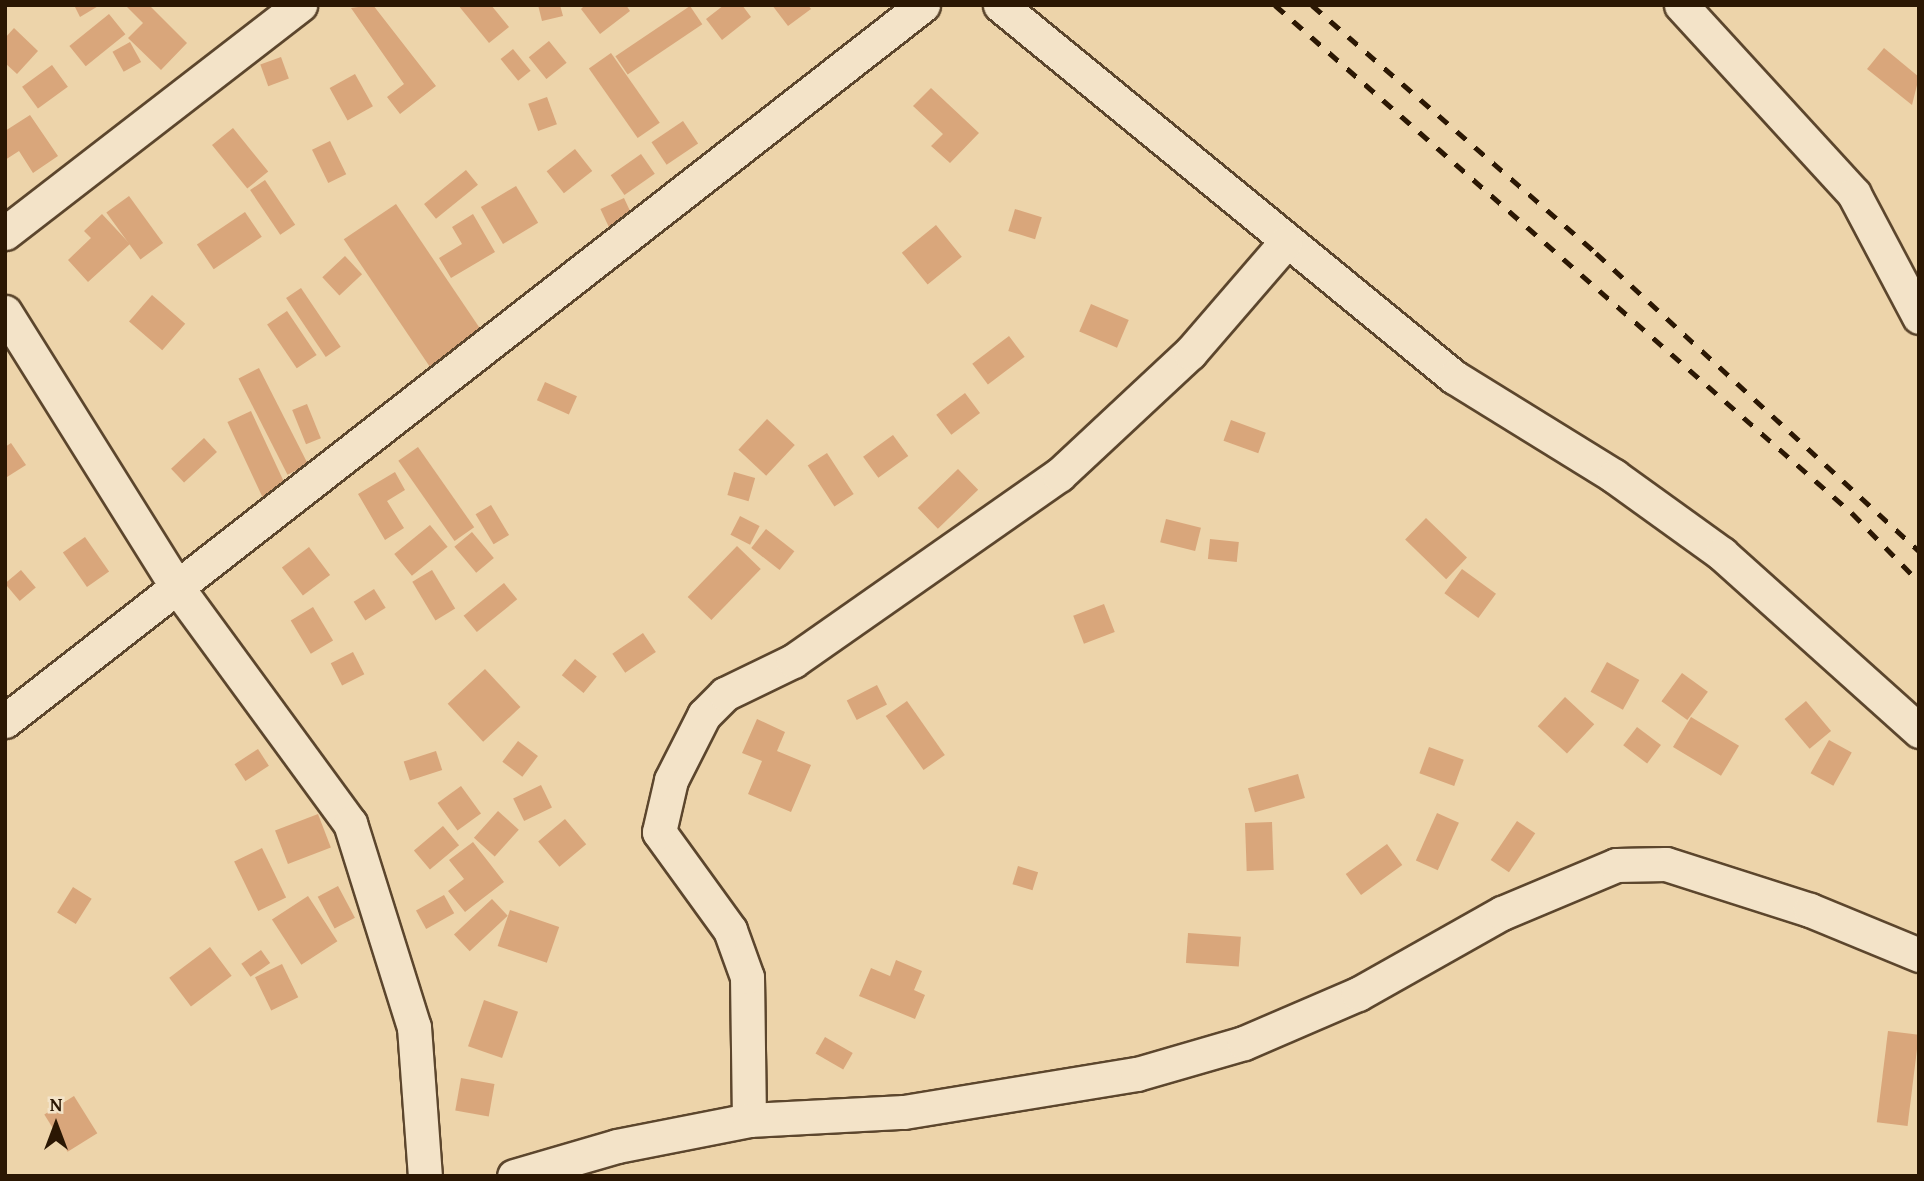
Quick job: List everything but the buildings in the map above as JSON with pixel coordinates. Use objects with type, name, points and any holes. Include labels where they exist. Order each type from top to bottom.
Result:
[{"type":"street","points":[[5,233],[300,5]]},
{"type":"street","points":[[5,721],[923,5]]},
{"type":"street","points":[[1000,5],[1285,243],[1454,377],[1614,476],[1722,554],[1919,731]]},
{"type":"street","points":[[1681,5],[1854,194],[1919,317]]},
{"type":"street","points":[[749,1120],[747,977],[730,930],[659,832],[667,789],[704,715],[725,694],[793,661],[1059,475],[1190,352],[1285,243]]},
{"type":"street","points":[[5,312],[177,587],[350,823],[414,1027],[425,1176]]},
{"type":"street","points":[[514,1176],[617,1146],[749,1120],[904,1112],[1137,1074],[1244,1044],[1358,994],[1569,880],[1616,865],[1666,864],[1810,910],[1919,955]]},
{"type":"railway","points":[[1275,5],[1852,513],[1919,582]]},
{"type":"railway","points":[[1312,5],[1596,253],[1919,551]]}]
